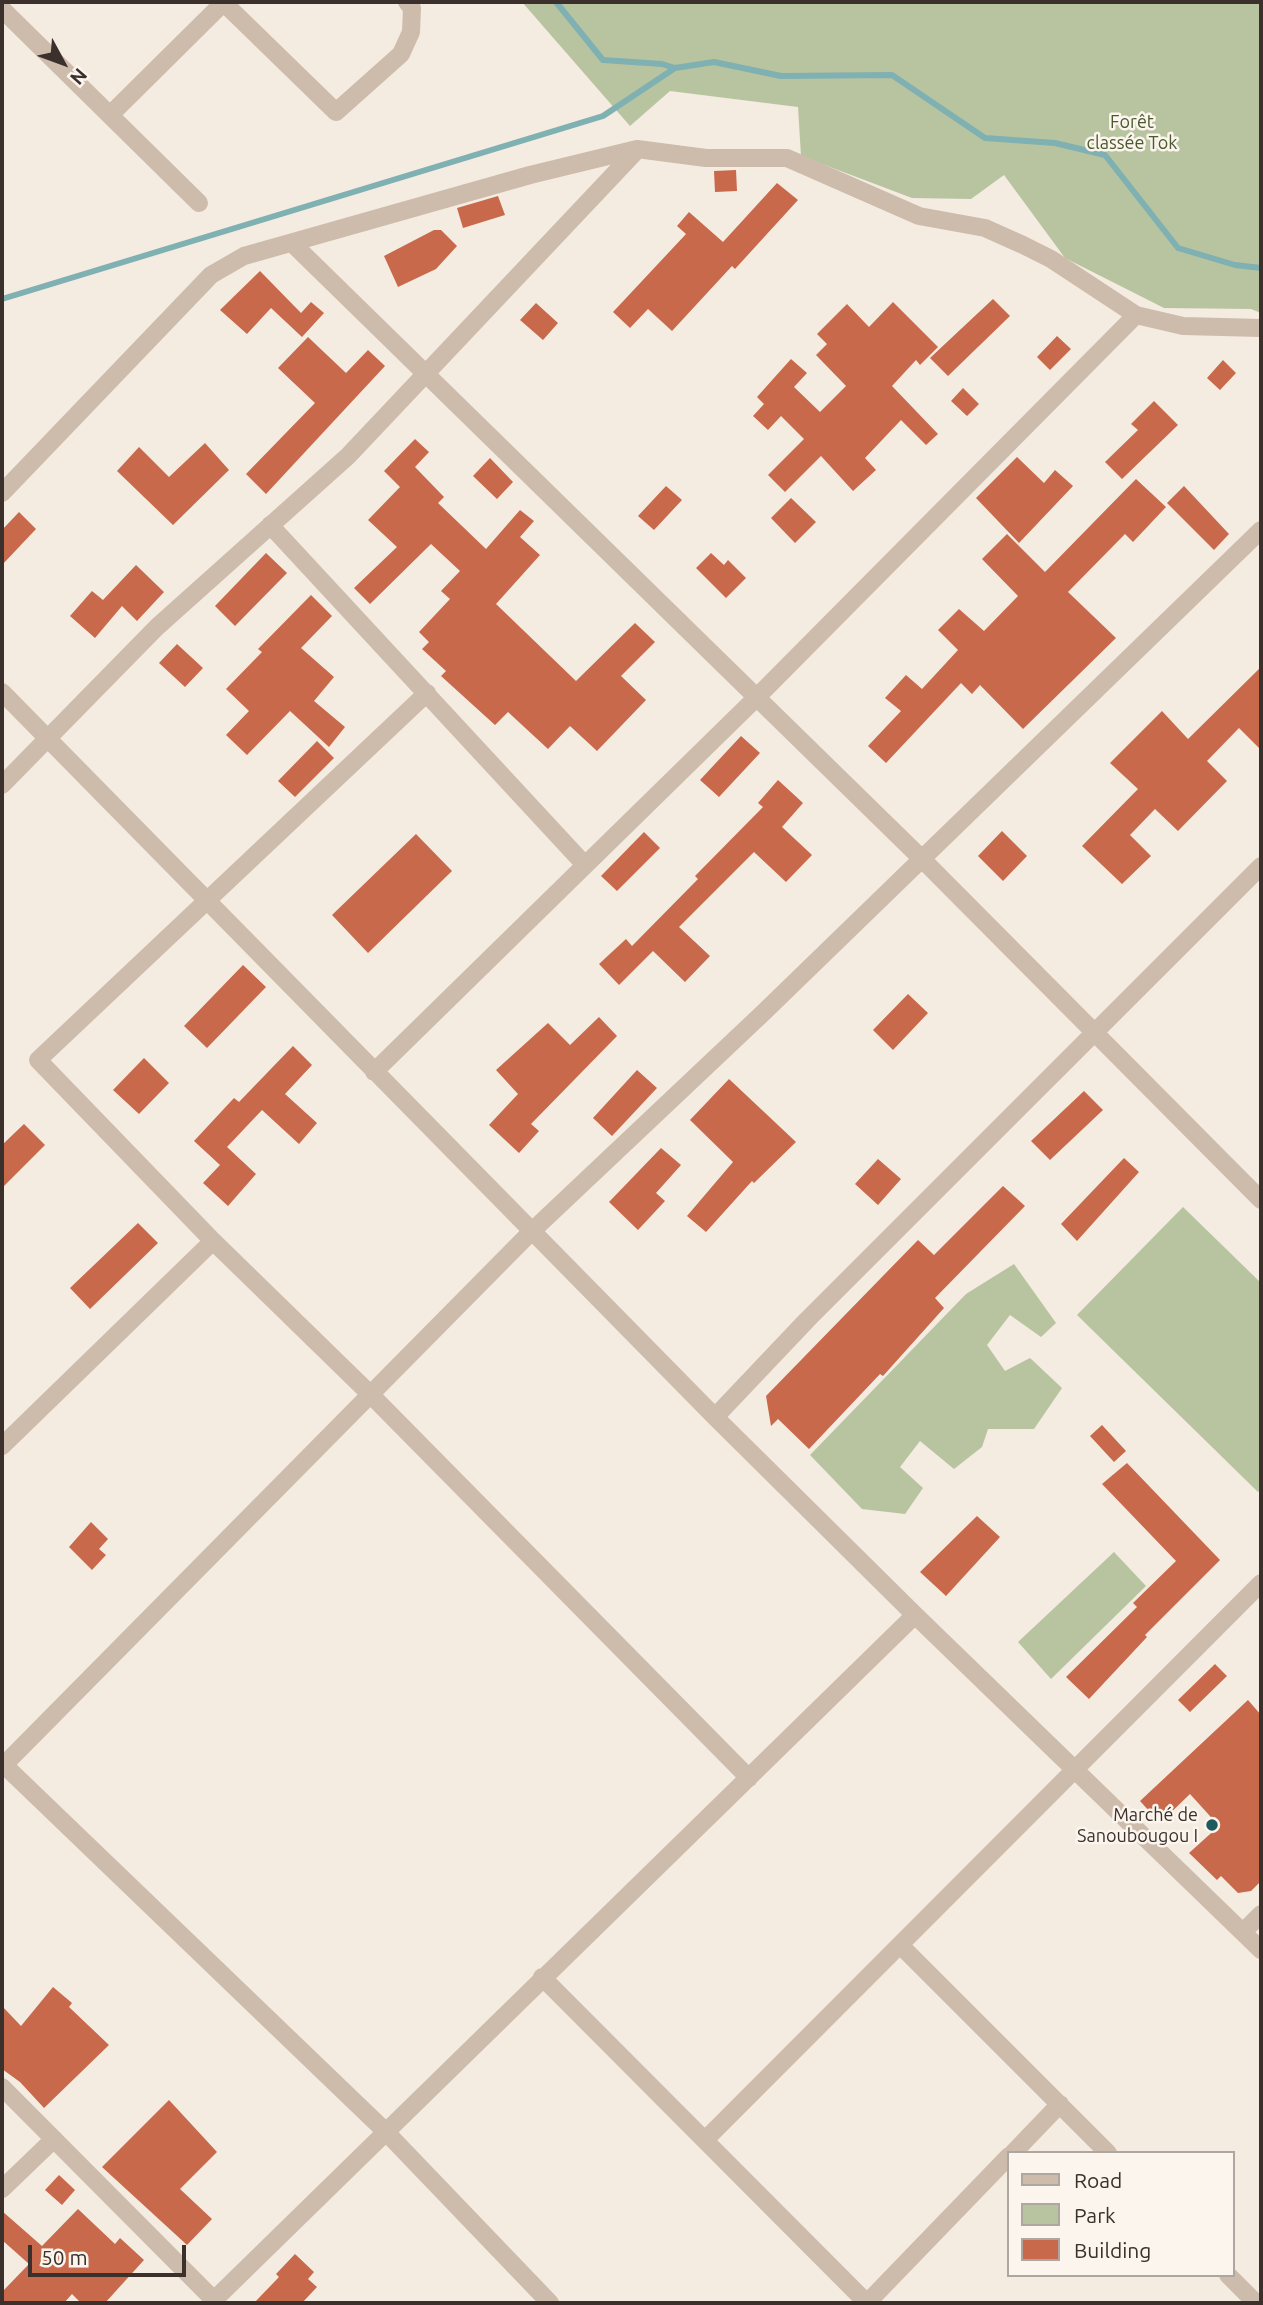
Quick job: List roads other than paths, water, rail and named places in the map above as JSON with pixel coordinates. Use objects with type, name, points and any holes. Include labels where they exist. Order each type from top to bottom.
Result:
[{"type":"street","points":[[110,115],[224,2],[336,112],[401,54],[411,32],[412,8],[407,2]]},
{"type":"street","points":[[2,9],[199,203]]},
{"type":"street","points":[[2,785],[46,737],[157,627],[348,456],[637,149]]},
{"type":"street","points":[[2,493],[211,275],[244,256],[530,175],[637,149],[706,158],[787,158],[919,216],[985,228],[1023,244],[1051,259],[1136,315],[1183,326],[1261,328]]},
{"type":"street","points":[[293,244],[922,859],[1261,1199]]},
{"type":"street","points":[[374,1072],[757,697],[1136,315]]},
{"type":"street","points":[[270,525],[585,865]]},
{"type":"street","points":[[544,2301],[385,2131],[2,1765],[531,1232],[922,859],[1261,530]]},
{"type":"street","points":[[2,692],[715,1417],[1261,1950]]},
{"type":"street","points":[[426,693],[38,1060],[213,1241],[372,1395],[749,1778]]},
{"type":"street","points":[[715,1417],[817,1310],[1261,866]]},
{"type":"street","points":[[2,1444],[213,1241]]},
{"type":"street","points":[[705,2140],[1261,1583]]},
{"type":"street","points":[[2,2087],[213,2301],[915,1615]]},
{"type":"street","points":[[1243,1932],[1261,1914]]},
{"type":"street","points":[[901,1946],[1106,2151]]},
{"type":"street","points":[[542,1978],[867,2303],[1007,2158]]},
{"type":"street","points":[[1014,2151],[1060,2104]]},
{"type":"street","points":[[2,2189],[54,2139]]},
{"type":"street","points":[[1230,2277],[1256,2303]]},
{"type":"waterway","points":[[556,2],[603,60],[662,64],[675,68],[714,62],[781,76],[892,75],[985,138],[1055,143],[1105,155],[1178,248],[1235,265],[1261,268]]},
{"type":"waterway","points":[[2,299],[603,116],[675,68]]},
{"type":"place","name":"Marché de Sanoubougou I","points":[[1212,1825]]},
{"type":"park label","name":"Forêt classée Tok","points":[[1132,132]]}]
